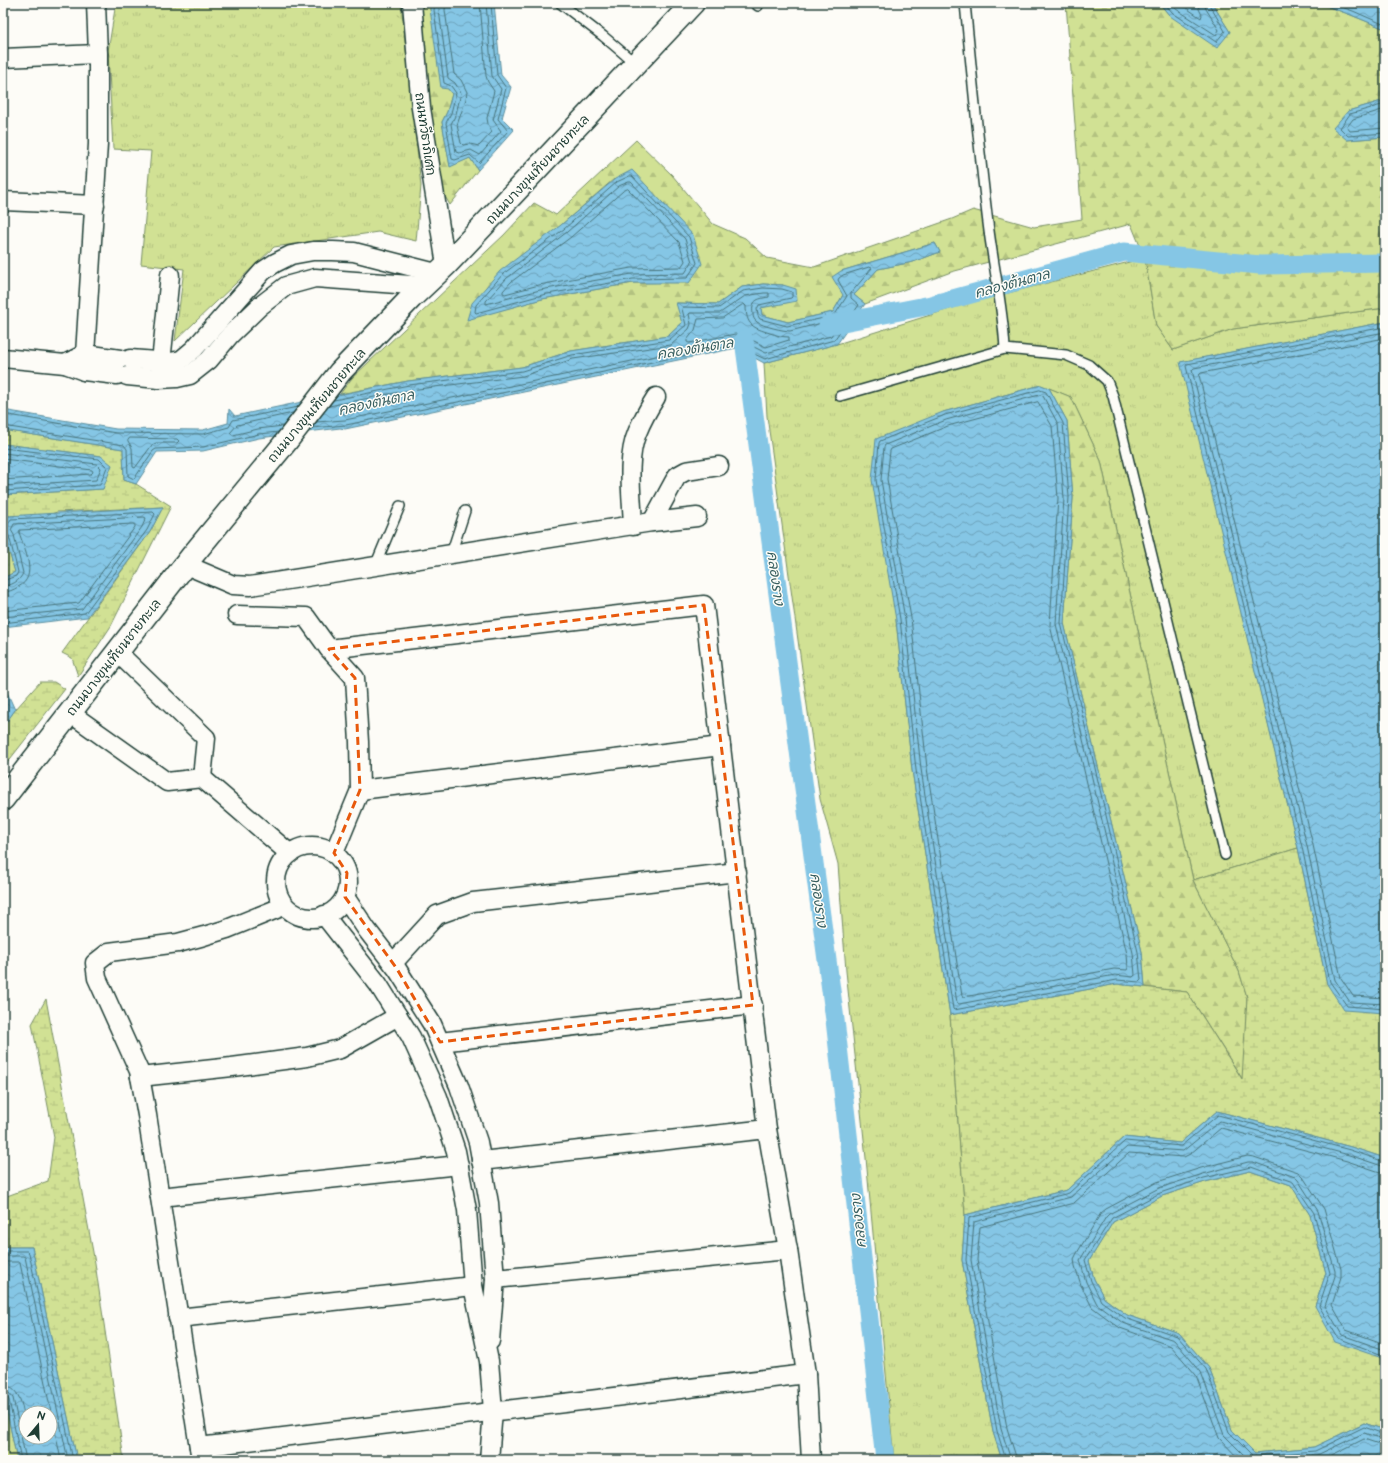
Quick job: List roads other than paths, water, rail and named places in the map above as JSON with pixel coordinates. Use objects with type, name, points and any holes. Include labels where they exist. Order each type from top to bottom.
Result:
[{"type":"main road","name":"ถนนบางขุนเทียนชายทะเล","points":[[3,799],[192,556],[340,372],[435,275],[693,3]]},
{"type":"street","points":[[85,362],[98,144],[98,54],[96,3]]},
{"type":"street","name":"ถนนทวีธาภิเศก","points":[[412,3],[435,275]]},
{"type":"street","points":[[3,58],[98,54]]},
{"type":"street","points":[[3,201],[95,205]]},
{"type":"street","points":[[123,367],[162,361],[170,362],[181,360],[194,349],[263,271],[274,263],[291,256],[314,251],[354,252],[435,275]]},
{"type":"street","points":[[158,379],[162,361],[170,275]]},
{"type":"street","points":[[3,358],[65,364],[85,362],[123,367],[158,379],[177,378],[190,374],[209,360],[230,335],[260,306],[286,286],[315,278],[435,275]]},
{"type":"street","points":[[633,526],[631,465],[632,449],[637,433],[656,397]]},
{"type":"street","points":[[652,522],[677,476],[686,471],[719,466]]},
{"type":"street","points":[[186,565],[233,585],[250,586],[652,522],[697,517]]},
{"type":"street","points":[[329,649],[704,605],[767,1129],[788,1250],[806,1374],[811,1460]]},
{"type":"street","points":[[237,615],[306,617],[329,649],[355,678],[360,790],[334,853]]},
{"type":"street","points":[[117,652],[206,738],[202,778]]},
{"type":"street","points":[[70,713],[167,782],[202,778],[289,853]]},
{"type":"street","points":[[360,790],[721,746]]},
{"type":"street","points":[[311,845],[323,847],[334,853],[342,861],[347,873],[348,885],[345,897],[337,907],[324,916],[316,918],[305,917],[293,913],[284,906],[278,896],[275,884],[276,872],[281,862],[289,853],[299,847],[311,845]]},
{"type":"street","points":[[393,963],[437,915],[473,902],[736,872]]},
{"type":"street","points":[[345,897],[367,930],[393,963],[432,1024],[459,1086],[478,1142],[489,1203],[495,1279],[489,1361]]},
{"type":"street","points":[[284,906],[227,930],[178,943],[109,952],[95,963],[97,978],[139,1071],[200,1453],[493,1411],[806,1374]]},
{"type":"street","points":[[324,916],[378,984],[411,1037],[438,1097],[456,1151],[467,1210],[473,1286],[489,1361],[493,1411],[489,1460]]},
{"type":"street","points":[[440,1042],[753,1005]]},
{"type":"street","points":[[140,1077],[307,1057],[340,1049],[398,1016]]},
{"type":"street","points":[[481,1161],[767,1129]]},
{"type":"street","points":[[160,1197],[459,1165]]},
{"type":"street","points":[[495,1279],[788,1250]]},
{"type":"street","points":[[178,1318],[473,1286]]},
{"type":"lane","points":[[560,3],[636,64]]},
{"type":"lane","points":[[965,3],[988,223],[1003,321],[1005,349]]},
{"type":"lane","points":[[840,396],[1005,349],[1066,355],[1089,365],[1106,381],[1112,396],[1225,855]]},
{"type":"lane","points":[[41,362],[76,376],[157,387],[182,385],[190,374]]},
{"type":"lane","points":[[375,566],[400,506]]},
{"type":"lane","points":[[451,554],[466,511]]},
{"type":"water","points":[[431,3],[494,3],[501,75],[511,87],[502,118],[514,130],[478,170],[470,158],[450,167],[442,122],[447,112],[452,94],[448,89],[441,88],[430,9]]},
{"type":"water","points":[[1159,3],[1212,3],[1230,32],[1217,48],[1170,16]]},
{"type":"water","points":[[1318,3],[1361,3],[1368,8],[1380,3],[1385,3],[1385,29],[1351,15]]},
{"type":"water","points":[[1385,100],[1385,137],[1347,140],[1333,128],[1348,111]]},
{"type":"water","points":[[632,170],[693,235],[702,264],[689,283],[633,283],[542,299],[467,320],[472,303],[500,271],[561,225],[615,179]]},
{"type":"water","points":[[935,243],[940,252],[913,262],[878,269],[854,295],[865,304],[837,344],[764,363],[736,348],[345,429],[340,428],[259,438],[203,451],[157,452],[136,484],[124,480],[123,449],[3,430],[3,410],[116,429],[203,430],[228,423],[229,409],[235,416],[408,381],[522,367],[571,351],[668,336],[682,323],[676,303],[718,304],[742,287],[763,284],[783,285],[796,289],[797,301],[761,308],[762,315],[788,322],[833,312],[843,295],[832,277],[841,271]]},
{"type":"water","points":[[1385,322],[1384,1013],[1344,1010],[1327,984],[1298,848],[1180,362]]},
{"type":"water","points":[[1041,385],[1049,388],[1067,421],[1073,498],[1064,623],[1142,952],[1145,987],[1117,984],[950,1015],[912,770],[896,620],[872,480],[876,439],[943,412]]},
{"type":"water","points":[[3,444],[101,456],[112,465],[103,489],[3,495]]},
{"type":"water","points":[[163,507],[150,532],[87,617],[3,627],[3,578],[15,572],[3,531],[6,516]]},
{"type":"water","points":[[3,683],[15,710],[3,727]]},
{"type":"water","points":[[1217,1111],[1351,1147],[1385,1158],[1385,1361],[1382,1358],[1335,1342],[1315,1306],[1326,1273],[1310,1215],[1291,1185],[1250,1171],[1205,1182],[1162,1196],[1113,1222],[1089,1261],[1094,1279],[1104,1298],[1127,1315],[1179,1333],[1209,1368],[1232,1430],[1255,1453],[1314,1447],[1364,1423],[1382,1429],[1385,1428],[1385,1460],[1002,1460],[993,1432],[962,1260],[965,1215],[1067,1190],[1124,1137],[1180,1143]]},
{"type":"water","points":[[3,1247],[32,1247],[77,1460],[17,1460],[3,1392]]},
{"type":"waterway","name":"คลองต้นตาล","points":[[828,325],[931,305],[1124,252],[1260,265],[1385,263]]},
{"type":"waterway","name":"คลองราง","points":[[744,340],[835,1020],[885,1460]]}]
